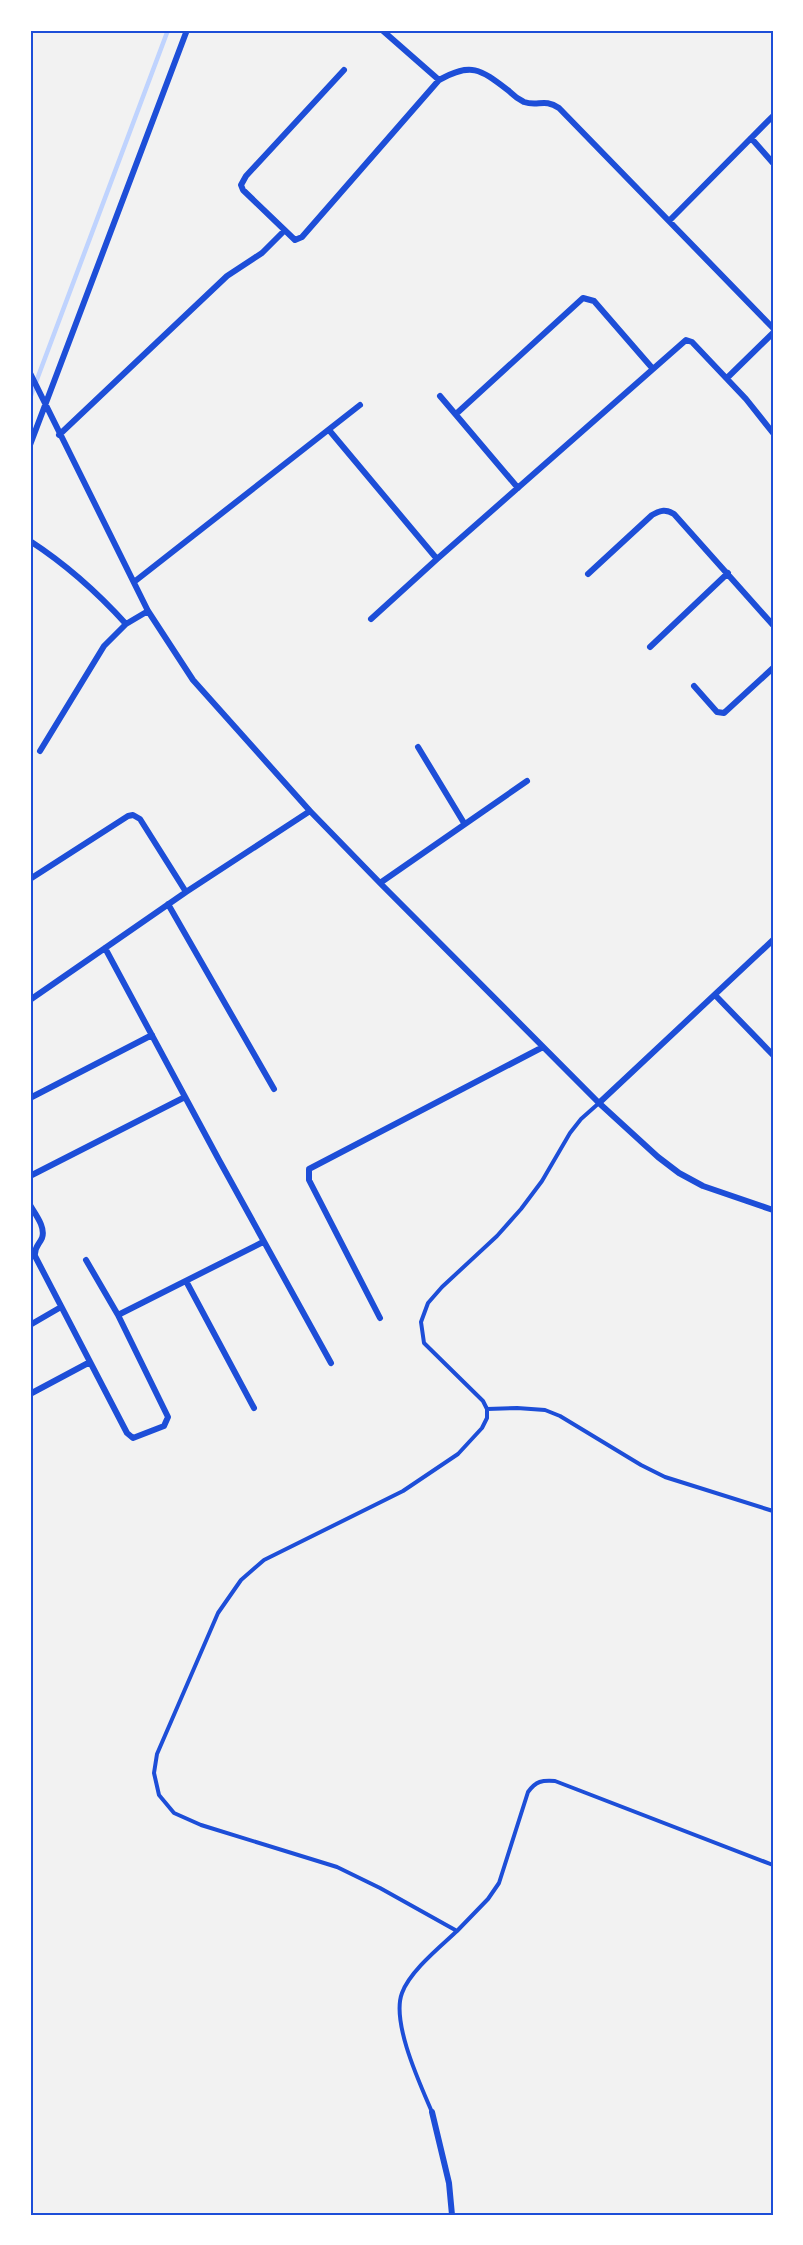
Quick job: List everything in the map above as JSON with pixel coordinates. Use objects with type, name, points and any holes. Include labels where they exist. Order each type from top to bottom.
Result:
[{"type":"street","points":[[30,445],[46,408],[187,30]]},
{"type":"street","points":[[382,30],[439,80]]},
{"type":"street","points":[[344,70],[243,180],[241,185],[243,190],[295,240],[302,237],[439,80],[455,71],[474,69],[491,77],[521,101],[530,104],[545,101],[552,103],[773,328]]},
{"type":"street","points":[[669,221],[773,116]]},
{"type":"street","points":[[751,138],[773,163]]},
{"type":"street","points":[[60,435],[227,276],[262,253],[284,231]]},
{"type":"street","points":[[456,414],[583,298],[594,301],[653,369]]},
{"type":"street","points":[[727,378],[773,333]]},
{"type":"street","points":[[371,619],[684,342],[689,340],[727,378],[773,433]]},
{"type":"street","points":[[30,373],[148,611],[192,680],[310,811],[599,1103],[679,1173],[703,1186],[773,1210]]},
{"type":"street","points":[[440,396],[518,488]]},
{"type":"street","points":[[134,582],[360,405]]},
{"type":"street","points":[[329,430],[437,559]]},
{"type":"street","points":[[588,574],[652,515],[668,510],[728,573],[773,625]]},
{"type":"street","points":[[30,542],[74,572],[96,591],[126,624]]},
{"type":"street","points":[[650,646],[728,573]]},
{"type":"street","points":[[40,751],[104,646],[126,624],[148,611]]},
{"type":"street","points":[[694,686],[717,712],[724,713],[773,668]]},
{"type":"street","points":[[418,747],[464,823]]},
{"type":"street","points":[[380,883],[527,780]]},
{"type":"street","points":[[30,1000],[168,904],[310,811]]},
{"type":"street","points":[[30,879],[133,815],[140,819],[186,892]]},
{"type":"street","points":[[168,904],[274,1089]]},
{"type":"street","points":[[599,1103],[773,940]]},
{"type":"street","points":[[105,948],[263,1242],[331,1363]]},
{"type":"street","points":[[715,995],[773,1054]]},
{"type":"street","points":[[30,1098],[152,1035]]},
{"type":"street","points":[[380,1318],[309,1179],[309,1169],[543,1047]]},
{"type":"street","points":[[30,1176],[185,1097]]},
{"type":"street","points":[[30,1205],[43,1230],[41,1240],[35,1249],[35,1256],[129,1436],[138,1437],[164,1426],[168,1417],[118,1315],[86,1260]]},
{"type":"street","points":[[118,1315],[263,1242]]},
{"type":"street","points":[[186,1281],[254,1408]]},
{"type":"street","points":[[30,1325],[61,1307]]},
{"type":"street","points":[[30,1394],[90,1362]]},
{"type":"street","points":[[432,2112],[449,2183],[452,2215]]},
{"type":"lane","points":[[457,1931],[337,1867],[201,1824],[174,1813],[159,1795],[154,1773],[157,1754],[218,1613],[241,1580],[264,1560],[403,1491],[458,1454],[482,1428],[487,1418],[487,1409],[483,1401],[424,1343],[421,1322],[428,1304],[442,1287],[497,1236],[521,1209],[542,1180],[570,1133],[581,1119],[599,1103]]},
{"type":"lane","points":[[487,1409],[545,1410],[560,1416],[640,1465],[665,1477],[773,1511]]},
{"type":"lane","points":[[432,2112],[402,2033],[399,2009],[402,1992],[411,1977],[488,1899],[499,1882],[528,1792],[534,1784],[543,1780],[555,1781],[773,1865]]},
{"type":"waterway","points":[[30,398],[168,30]]}]
